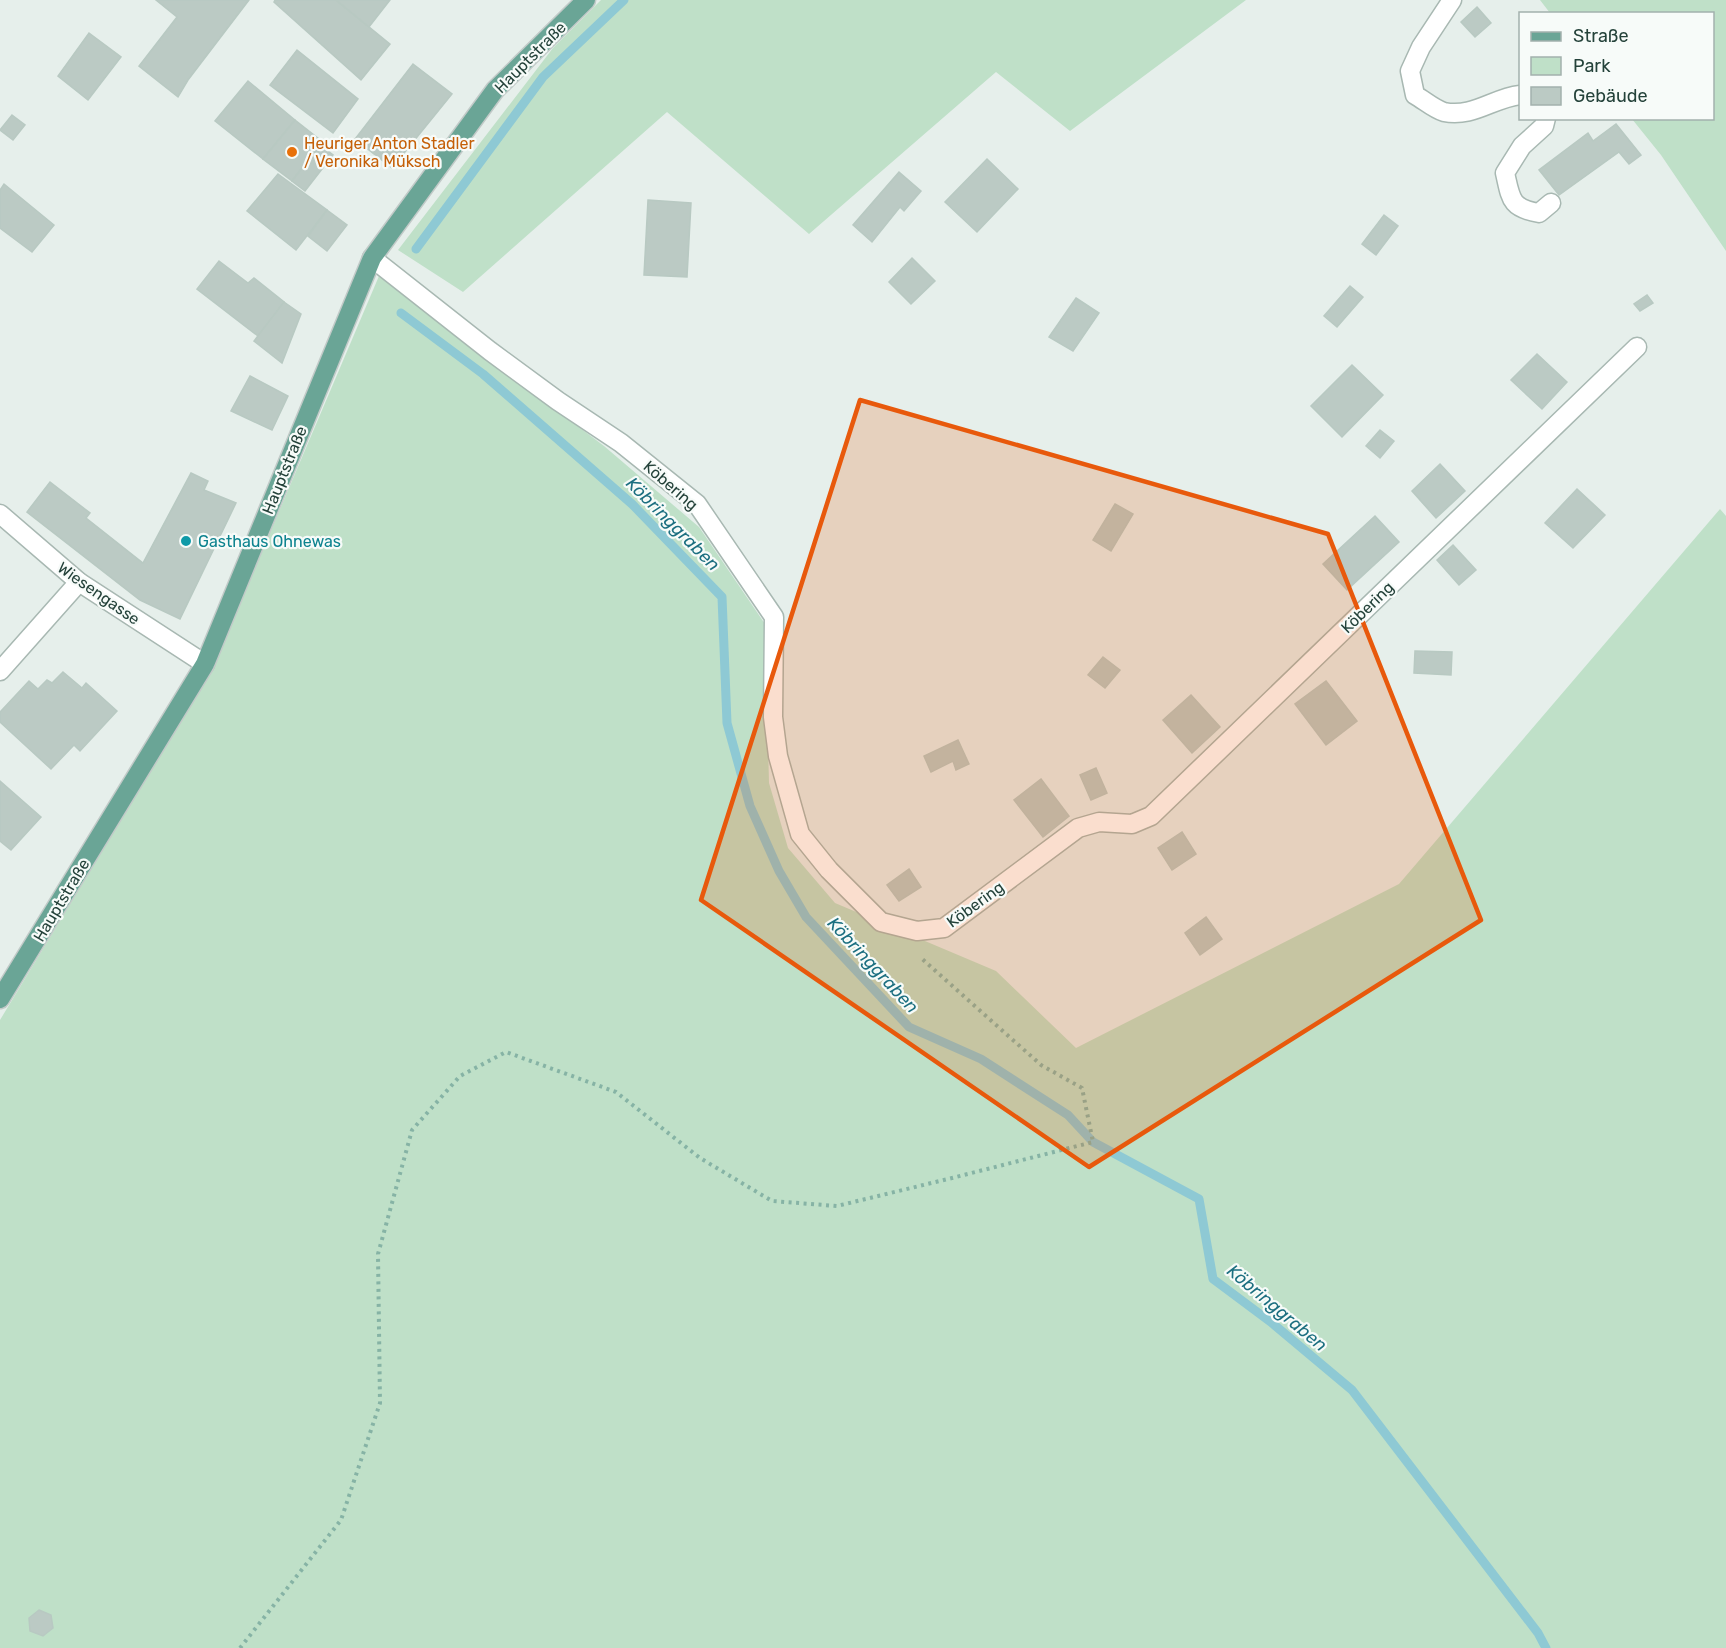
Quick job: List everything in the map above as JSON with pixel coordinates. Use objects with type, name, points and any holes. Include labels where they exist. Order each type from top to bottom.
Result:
[{"type":"main road","name":"Hauptstraße","points":[[0,999],[205,664],[372,258],[495,90],[586,0]]},
{"type":"street","points":[[1452,0],[1421,47],[1410,71],[1415,95],[1442,112],[1471,113],[1504,97],[1519,95]]},
{"type":"street","points":[[1546,120],[1544,126],[1522,146],[1505,173],[1511,198],[1522,210],[1539,213],[1551,203]]},
{"type":"street","name":"Köbering","points":[[372,258],[490,351],[621,443],[697,504],[774,617],[773,717],[778,756],[800,834],[829,870],[881,922],[917,931],[944,928],[1078,828],[1099,822],[1132,824],[1151,816],[1637,347]]},
{"type":"street","name":"Wiesengasse","points":[[0,514],[79,582],[205,664]]},
{"type":"street","points":[[0,671],[79,582]]},
{"type":"path","points":[[240,1648],[341,1520],[380,1403],[378,1254],[412,1130],[460,1076],[506,1052],[616,1092],[700,1158],[772,1201],[837,1206],[1093,1142],[1082,1088],[1041,1065],[915,952]]},
{"type":"highlighted area","points":[[860,400],[1328,534],[1481,920],[1089,1167],[701,900]]},
{"type":"green space","points":[[601,0],[1246,0],[1070,131],[996,72],[809,234],[667,112],[463,292],[398,250],[553,48]]},
{"type":"green space","points":[[1540,0],[1726,0],[1726,251],[1661,155],[1633,120],[1714,120],[1714,12],[1549,12]]},
{"type":"green space","points":[[379,276],[604,446],[699,527],[765,624],[769,783],[788,848],[835,903],[996,971],[1076,1048],[1399,884],[1720,509],[1726,516],[1726,1648],[0,1648],[0,1020],[212,669]]},
{"type":"building","points":[[156,0],[249,0],[188,80],[178,97],[139,66],[177,17]]},
{"type":"building","points":[[275,0],[336,0],[390,44],[361,80],[274,2]]},
{"type":"building","points":[[336,0],[390,0],[369,27]]},
{"type":"building","points":[[1477,7],[1491,23],[1475,37],[1461,22]]},
{"type":"building","points":[[89,33],[121,57],[88,100],[58,76]]},
{"type":"building","points":[[297,50],[358,99],[333,133],[270,85]]},
{"type":"building","points":[[413,64],[452,94],[392,168],[355,139]]},
{"type":"building","points":[[248,81],[295,120],[263,159],[215,121]]},
{"type":"building","points":[[12,115],[25,125],[13,140],[0,130]]},
{"type":"building","name":"Heuriger Anton Stadler / Veronika Müksch","points":[[295,120],[323,142],[292,181],[263,159]]},
{"type":"building","points":[[1616,124],[1641,155],[1629,164],[1619,152],[1559,195],[1539,170],[1588,133],[1593,141]]},
{"type":"building","points":[[320,145],[333,155],[305,191],[292,181]]},
{"type":"building","points":[[987,159],[1018,189],[977,232],[945,202]]},
{"type":"building","points":[[899,172],[921,191],[904,211],[900,207],[872,242],[853,225]]},
{"type":"building","points":[[278,174],[327,210],[296,250],[247,211]]},
{"type":"building","points":[[4,184],[54,225],[32,252],[0,228],[0,190]]},
{"type":"building","points":[[648,200],[691,203],[687,277],[644,275]]},
{"type":"building","points":[[327,210],[347,225],[327,251],[308,236]]},
{"type":"building","points":[[1384,215],[1398,226],[1376,255],[1362,244]]},
{"type":"building","points":[[912,258],[935,281],[911,304],[889,282]]},
{"type":"building","points":[[219,261],[248,283],[254,278],[284,302],[258,336],[197,289]]},
{"type":"building","points":[[1350,286],[1363,297],[1337,327],[1324,316]]},
{"type":"building","points":[[1647,295],[1653,303],[1640,311],[1634,304]]},
{"type":"building","points":[[1076,298],[1099,313],[1073,351],[1049,337]]},
{"type":"building","points":[[284,302],[301,314],[282,363],[254,341]]},
{"type":"building","points":[[1537,354],[1567,382],[1542,409],[1511,380]]},
{"type":"building","points":[[1352,365],[1383,395],[1342,437],[1311,406]]},
{"type":"building","points":[[250,376],[288,396],[272,430],[231,411]]},
{"type":"building","points":[[1380,430],[1394,441],[1380,458],[1366,446]]},
{"type":"building","points":[[1440,464],[1465,491],[1436,518],[1412,491]]},
{"type":"building","name":"Gasthaus Ohnewas","points":[[191,473],[208,481],[204,490],[236,503],[180,619],[140,600],[27,512],[50,482],[90,513],[86,518],[143,563]]},
{"type":"building","points":[[1577,489],[1605,515],[1573,548],[1545,523]]},
{"type":"building","points":[[1115,504],[1133,514],[1111,551],[1093,540]]},
{"type":"building","points":[[1375,516],[1399,542],[1347,590],[1323,564]]},
{"type":"building","points":[[1453,545],[1476,570],[1459,585],[1437,560]]},
{"type":"building","points":[[1415,651],[1452,652],[1451,675],[1414,673]]},
{"type":"building","points":[[1103,657],[1120,670],[1105,688],[1088,675]]},
{"type":"building","points":[[63,672],[82,688],[86,683],[117,711],[80,751],[74,745],[51,769],[0,722],[0,712],[29,681],[38,689],[47,680],[52,683]]},
{"type":"building","points":[[1326,681],[1357,721],[1326,745],[1295,704]]},
{"type":"building","points":[[1191,695],[1220,727],[1192,753],[1163,720]]},
{"type":"building","points":[[958,740],[969,764],[956,770],[953,761],[931,772],[924,756]]},
{"type":"building","points":[[1096,768],[1107,793],[1091,800],[1080,775]]},
{"type":"building","points":[[1041,779],[1069,816],[1043,837],[1014,800]]},
{"type":"building","points":[[0,781],[41,817],[11,850],[0,841]]},
{"type":"building","points":[[1182,832],[1196,854],[1172,870],[1158,848]]},
{"type":"building","points":[[909,869],[921,887],[899,901],[887,885]]},
{"type":"building","points":[[1206,917],[1222,939],[1200,955],[1185,933]]},
{"type":"building","points":[[39,1610],[51,1615],[53,1628],[43,1636],[30,1631],[29,1618]]},
{"type":"waterway","name":"Köbringgraben","points":[[416,249],[543,77],[624,0]]},
{"type":"waterway","name":"Köbringgraben","points":[[401,313],[483,374],[632,504],[722,597],[727,723],[750,806],[779,871],[806,917],[909,1027],[981,1059],[1068,1115],[1093,1142],[1199,1199],[1213,1279],[1272,1323],[1352,1390],[1538,1633],[1546,1648]]},
{"type":"place","name":"Heuriger Anton Stadler / Veronika Müksch","points":[[292,152]]},
{"type":"place","name":"Gasthaus Ohnewas","points":[[186,541]]}]
